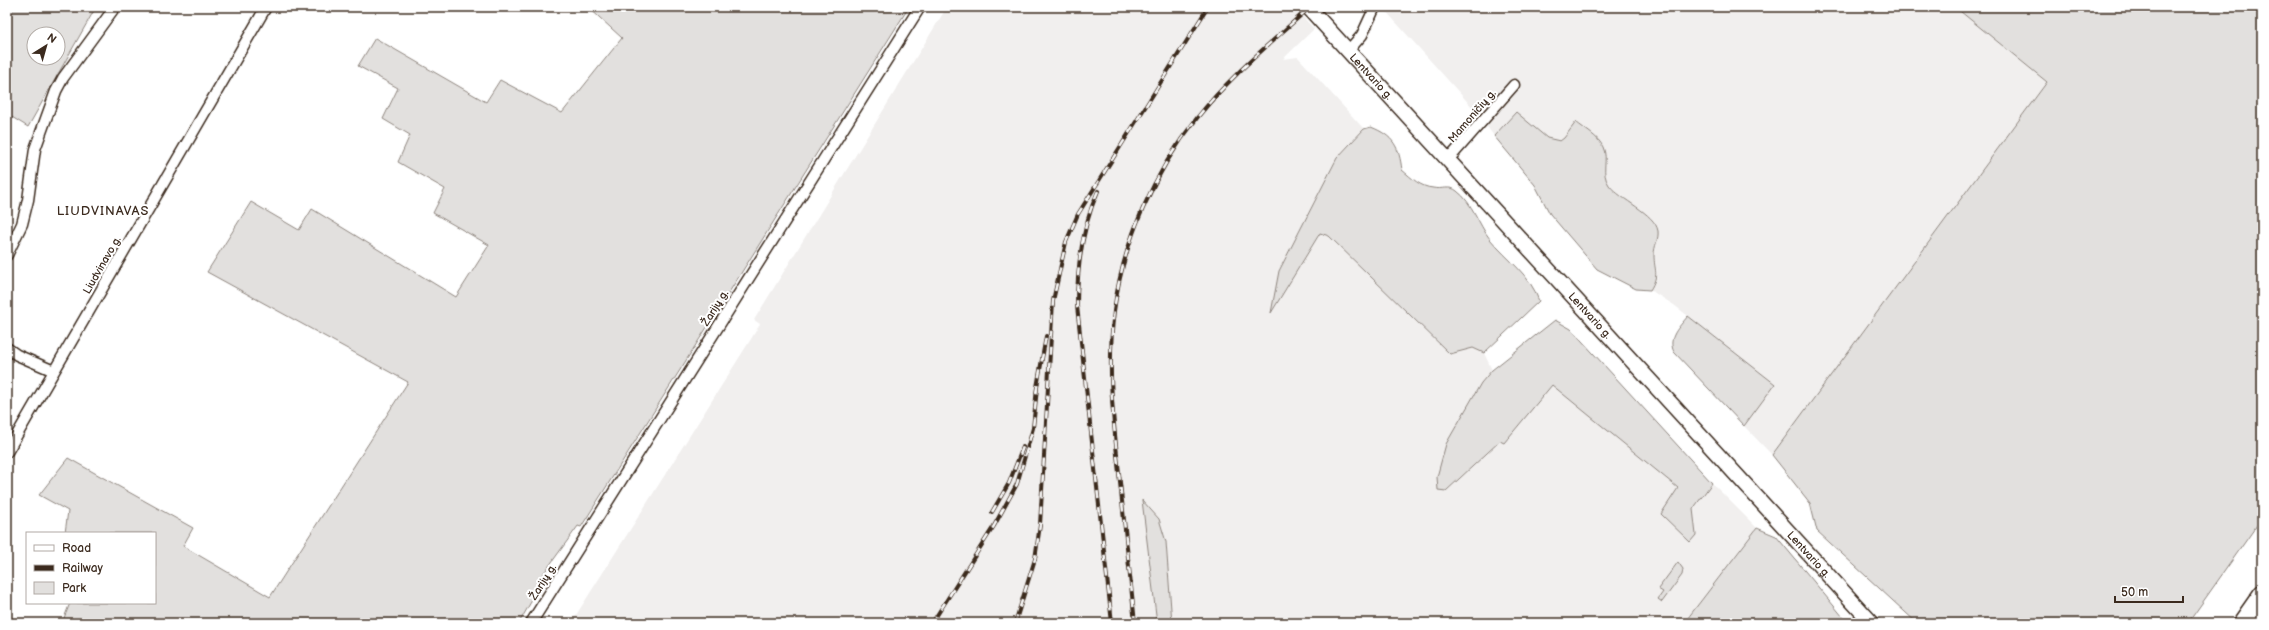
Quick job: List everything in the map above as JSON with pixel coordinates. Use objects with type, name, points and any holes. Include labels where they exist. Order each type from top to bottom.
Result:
[{"type":"highway","points":[[2241,623],[2262,593]]},
{"type":"highway","points":[[2256,623],[2262,614]]},
{"type":"main road","name":"Lentvario g.","points":[[1308,7],[1872,623]]},
{"type":"street","points":[[7,255],[22,224],[28,200],[35,149],[56,91],[63,78],[115,7]]},
{"type":"street","name":"Liudvinavo g.","points":[[7,452],[266,7]]},
{"type":"street","name":"Žarijų g.","points":[[531,623],[920,7]]},
{"type":"street","points":[[1348,50],[1362,35],[1375,7]]},
{"type":"street","name":"Mamoničių g.","points":[[1448,160],[1514,85]]},
{"type":"street","points":[[7,348],[17,355],[54,372]]},
{"type":"shaded area","points":[[947,7],[1294,7],[1314,29],[1283,59],[1298,57],[1364,129],[1337,158],[1279,271],[1272,312],[1320,233],[1329,235],[1473,348],[1484,353],[1492,370],[1481,383],[1447,444],[1446,491],[1500,441],[1504,443],[1552,384],[1678,488],[1690,541],[1696,534],[1693,509],[1712,483],[1757,528],[1684,623],[1172,623],[1166,542],[1143,501],[1157,623],[571,623],[751,339],[760,324],[754,320]]},
{"type":"shaded area","points":[[1955,7],[2047,82],[1772,455],[1744,426],[1775,384],[1674,305],[1650,290],[1656,281],[1657,273],[1654,255],[1658,238],[1652,220],[1616,193],[1609,185],[1604,176],[1606,162],[1603,145],[1576,123],[1560,141],[1547,138],[1516,112],[1494,136],[1473,108],[1383,8]]},
{"type":"green space","points":[[7,7],[96,7],[66,60],[66,26],[26,26],[26,66],[63,66],[28,127],[7,114]]},
{"type":"green space","points":[[588,7],[909,7],[581,527],[578,526],[541,577],[544,579],[519,623],[62,623],[70,604],[156,604],[156,532],[65,532],[68,511],[39,495],[68,458],[193,528],[183,546],[270,597],[408,382],[207,272],[251,202],[299,230],[312,209],[456,297],[489,245],[433,213],[445,189],[398,162],[410,135],[383,119],[398,88],[358,66],[375,38],[486,102],[500,80],[562,113],[622,38]]},
{"type":"green space","points":[[1955,7],[2262,7],[2262,518],[2188,623],[1917,623],[1817,531],[1810,503],[1772,455],[2047,82]]},
{"type":"green space","points":[[1516,112],[1547,138],[1560,141],[1576,122],[1601,143],[1605,152],[1605,175],[1609,185],[1614,191],[1651,218],[1658,231],[1654,255],[1656,276],[1650,290],[1636,289],[1597,269],[1550,214],[1535,185],[1494,136]]},
{"type":"green space","points":[[1371,127],[1379,130],[1390,138],[1397,149],[1402,170],[1413,179],[1428,187],[1452,188],[1463,196],[1490,239],[1518,268],[1535,291],[1539,301],[1484,353],[1473,348],[1450,354],[1329,236],[1320,233],[1271,313],[1279,271],[1337,158],[1364,129]]},
{"type":"green space","points":[[1688,316],[1775,384],[1744,426],[1674,352],[1672,347],[1673,337]]},
{"type":"green space","points":[[1555,320],[1571,329],[1712,483],[1693,509],[1696,535],[1690,542],[1661,514],[1678,488],[1552,385],[1504,443],[1500,441],[1446,491],[1438,490],[1437,477],[1446,444],[1481,383],[1492,370]]},
{"type":"green space","points":[[1142,500],[1159,519],[1166,542],[1172,623],[1157,623]]},
{"type":"green space","points":[[1757,528],[1776,536],[1848,623],[1684,623]]},
{"type":"green space","points":[[1678,562],[1683,569],[1682,575],[1662,602],[1658,599],[1663,592],[1658,589]]},
{"type":"railway","points":[[1015,623],[1035,559],[1040,525],[1053,301],[1066,242],[1078,214],[1208,7]]},
{"type":"railway","points":[[1135,623],[1115,433],[1111,372],[1114,311],[1118,285],[1125,259],[1133,234],[1154,185],[1181,139],[1223,88],[1251,60],[1310,7]]},
{"type":"railway","points":[[1098,191],[1084,233],[1079,262],[1077,306],[1112,623]]},
{"type":"railway","points":[[1036,393],[1046,336]]},
{"type":"railway","points":[[932,623],[994,526],[1017,484],[1033,428],[1037,388]]},
{"type":"railway","points":[[992,512],[1009,483],[1023,447]]},
{"type":"district","name":"LIUDVINAVAS","points":[[103,211]]}]
